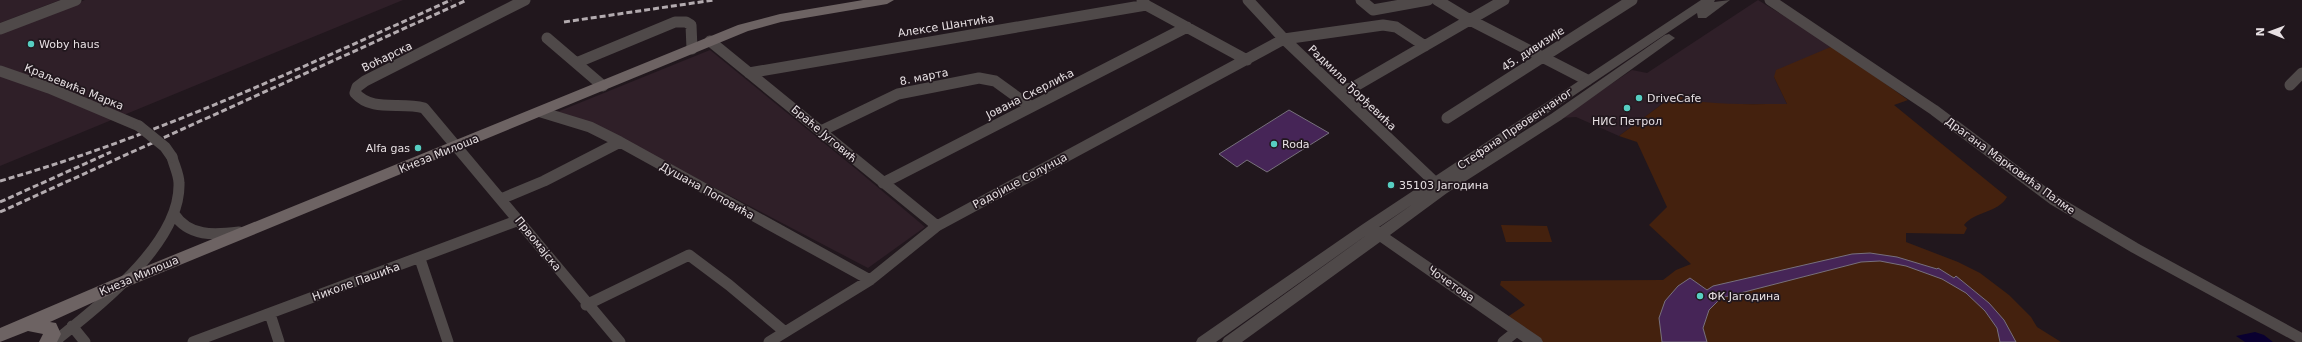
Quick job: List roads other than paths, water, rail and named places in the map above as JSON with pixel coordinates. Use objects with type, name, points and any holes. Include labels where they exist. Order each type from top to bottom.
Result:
[{"type":"main road","name":"Кнеза Милоша","points":[[0,336],[26,326],[123,282],[541,112],[710,41],[764,22],[867,2],[887,0]]},
{"type":"main road","points":[[26,326],[34,325],[49,328],[52,334],[48,342]]},
{"type":"street","points":[[2,28],[76,0]]},
{"type":"street","name":"Воћарска","points":[[458,146],[424,108],[414,104],[371,105],[360,101],[355,93],[357,87],[365,81],[525,0]]},
{"type":"street","name":"Радмила Ђорђевића","points":[[1248,0],[1284,40],[1438,186]]},
{"type":"street","points":[[1361,0],[1372,10],[1428,0]]},
{"type":"street","points":[[1437,0],[1470,20],[1588,80]]},
{"type":"street","name":"Стефана Првовенчаног","points":[[1438,186],[1556,117],[1617,67],[1708,0]]},
{"type":"street","name":"Стефана Првовенчаног","points":[[1204,342],[1374,231],[1588,80],[1617,67],[1724,0]]},
{"type":"street","name":"Драгана Марковића Палме","points":[[1770,0],[1934,110],[2054,200],[2128,244],[2302,339]]},
{"type":"street","points":[[1338,90],[1352,88],[1470,20],[1498,1]]},
{"type":"street","name":"45. дивизије","points":[[1447,118],[1543,57],[1625,1]]},
{"type":"street","points":[[1144,2],[1246,60]]},
{"type":"street","name":"Алексе Шантића","points":[[749,73],[1144,2]]},
{"type":"street","points":[[576,63],[675,22],[686,22],[691,25],[692,49]]},
{"type":"street","name":"Радојице Солунца","points":[[769,342],[870,280],[937,226],[1284,40],[1382,24],[1396,27],[1425,46]]},
{"type":"street","name":"Јована Скерлића","points":[[883,183],[1187,27]]},
{"type":"street","points":[[547,38],[603,86]]},
{"type":"street","name":"Браће Југовић","points":[[710,41],[937,226]]},
{"type":"street","name":"Краљевића Марка","points":[[0,71],[49,88],[139,126],[165,147],[172,157],[179,178],[178,197],[174,214]]},
{"type":"street","points":[[2290,85],[2302,73]]},
{"type":"street","name":"8. марта","points":[[821,131],[898,94],[979,78],[995,81],[1031,107]]},
{"type":"street","name":"Душана Поповића","points":[[541,112],[590,127],[620,142],[668,170],[870,280]]},
{"type":"street","points":[[501,199],[544,181],[620,142]]},
{"type":"street","name":"Првомајска","points":[[458,146],[586,305],[620,342]]},
{"type":"street","points":[[54,342],[123,282],[155,247],[174,214],[183,225],[196,232],[215,234],[246,232]]},
{"type":"street","name":"Николе Пашића","points":[[193,342],[420,259],[519,220]]},
{"type":"street","name":"Стефана Првовенчаног","points":[[1230,342],[1374,231]]},
{"type":"street","name":"Чочетова","points":[[1374,231],[1535,342]]},
{"type":"street","points":[[586,305],[689,255],[729,285],[785,332]]},
{"type":"street","points":[[420,259],[448,342]]},
{"type":"street","points":[[270,314],[279,342]]},
{"type":"street","points":[[72,326],[85,342]]},
{"type":"street","points":[[1503,342],[1518,330]]},
{"type":"railway","points":[[0,181],[58,163],[173,122],[285,75],[451,0]]},
{"type":"railway","points":[[0,212],[467,0]]},
{"type":"railway","points":[[564,22],[714,0]]},
{"type":"railway","points":[[0,202],[111,152]]},
{"type":"place","name":"Woby haus","points":[[31,44]]},
{"type":"place","name":"DriveCafe","points":[[1639,98]]},
{"type":"place","name":"НИС Петрол","points":[[1627,108]]},
{"type":"place","name":"Roda","points":[[1274,144]]},
{"type":"place","name":"Alfa gas","points":[[418,148]]},
{"type":"place","name":"35103 Јагодина","points":[[1391,185]]},
{"type":"place","name":"ФК Јагодина","points":[[1700,296]]}]
